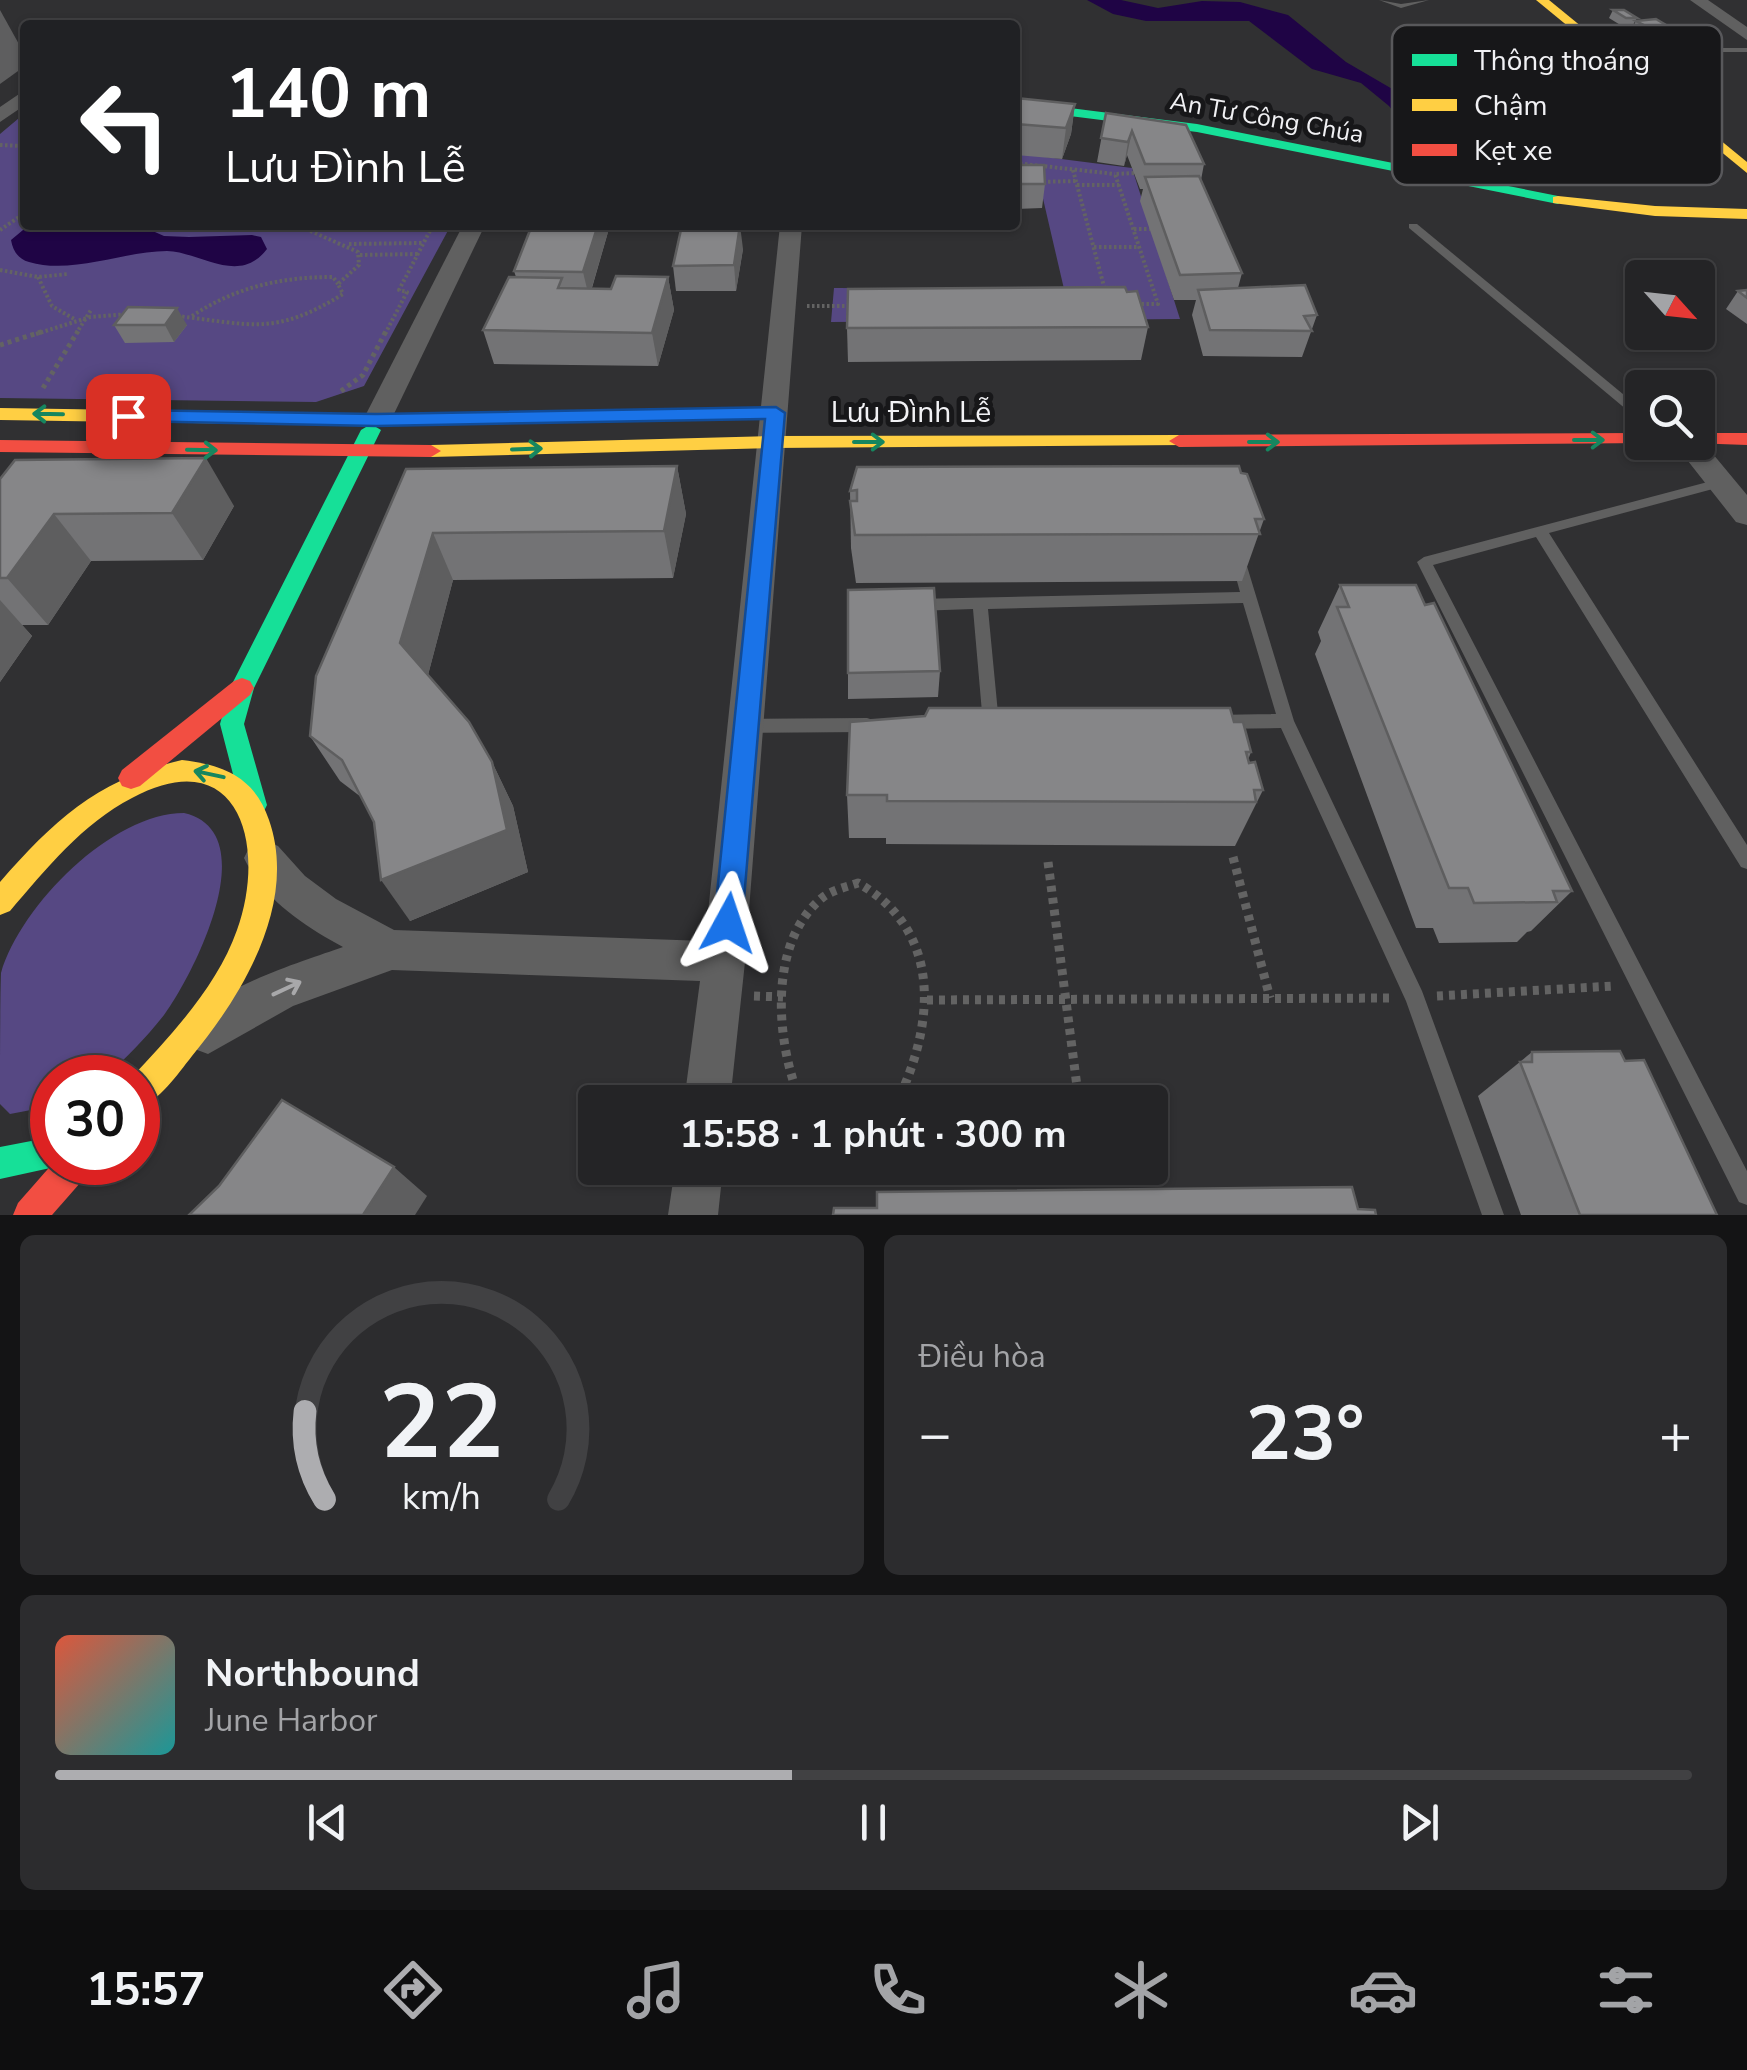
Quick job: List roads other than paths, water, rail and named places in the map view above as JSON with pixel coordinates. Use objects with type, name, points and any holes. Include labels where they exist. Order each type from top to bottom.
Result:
[{"type":"street","points":[[1542,0],[1572,25]]},
{"type":"street","points":[[1578,0],[1608,25]]},
{"type":"street","points":[[1698,0],[1747,35]]},
{"type":"street","points":[[0,116],[20,100]]},
{"type":"street","name":"An Tư Công Chúa","points":[[1020,105],[1234,136],[1392,166]]},
{"type":"street","points":[[1722,148],[1747,169]]},
{"type":"street","name":"An Tư Công Chúa","points":[[1494,185],[1584,202],[1747,214]]},
{"type":"street","points":[[160,1071],[230,978],[252,928],[264,858],[232,724],[242,688],[471,230]]},
{"type":"street","points":[[709,1085],[724,962],[791,230]]},
{"type":"street","points":[[1598,412],[1625,412]]},
{"type":"street","points":[[3,418],[376,420],[627,416]]},
{"type":"street","name":"Lưu Đình Lễ","points":[[0,446],[358,454],[775,421],[1212,452],[1625,440]]},
{"type":"street","points":[[1715,439],[1747,439]]},
{"type":"street","points":[[1701,460],[1747,516]]},
{"type":"street","points":[[7,889],[60,837],[242,688]]},
{"type":"street","points":[[92,812],[151,780],[188,770],[228,779],[243,788],[254,807]]},
{"type":"street","points":[[264,858],[299,900],[327,920],[392,950]]},
{"type":"street","points":[[174,1056],[280,990],[326,970],[392,950],[724,962]]},
{"type":"street","points":[[0,1163],[30,1157]]},
{"type":"street","points":[[30,1215],[56,1185]]},
{"type":"street","points":[[693,1215],[697,1185]]},
{"type":"lane","points":[[1383,0],[1401,6],[1424,0]]},
{"type":"lane","points":[[1414,226],[1625,400]]},
{"type":"lane","points":[[1720,483],[1424,562],[1747,1194]]},
{"type":"lane","points":[[1540,531],[1747,861]]},
{"type":"lane","points":[[1233,539],[1286,721],[1416,998],[1493,1215]]},
{"type":"lane","points":[[894,605],[1247,596]]},
{"type":"lane","points":[[980,605],[991,724]]},
{"type":"lane","points":[[1188,722],[1286,721]]},
{"type":"lane","points":[[972,724],[1011,724]]},
{"type":"lane","points":[[746,726],[878,725]]}]
